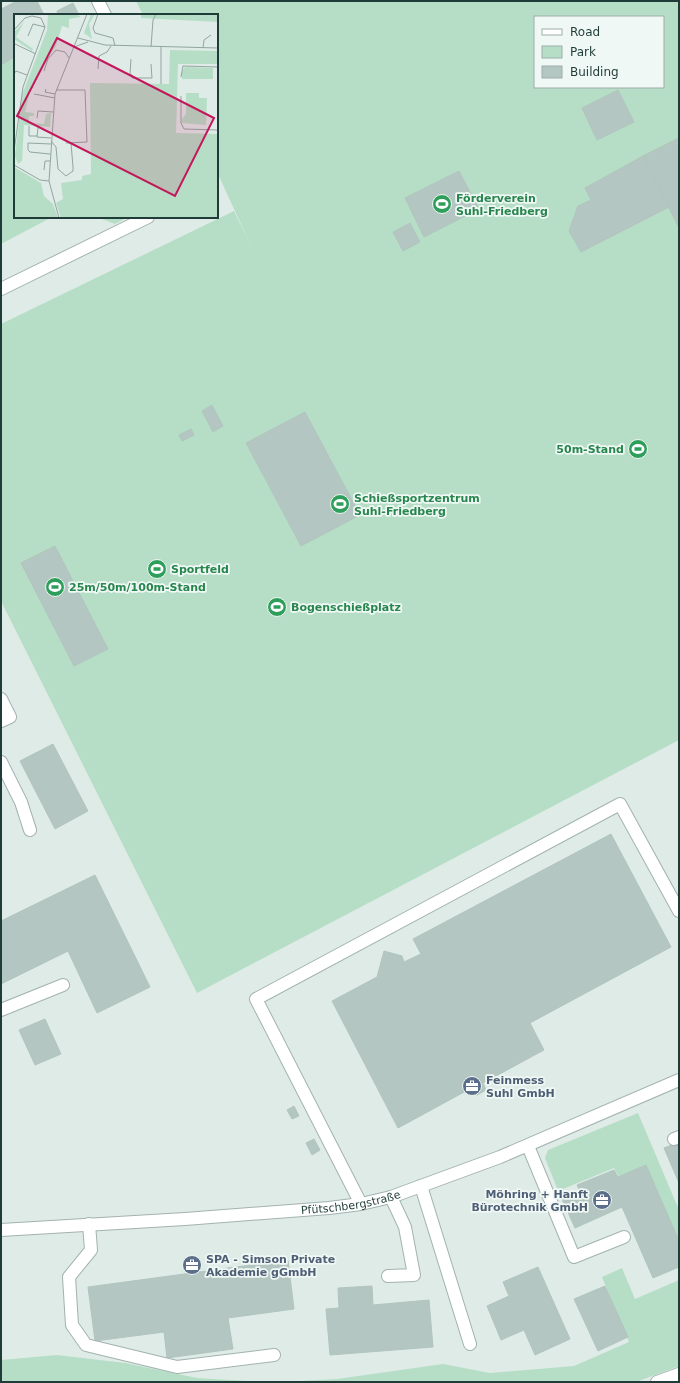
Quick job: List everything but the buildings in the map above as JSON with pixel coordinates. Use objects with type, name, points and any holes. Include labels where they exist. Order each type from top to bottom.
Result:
[{"type":"street","points":[[98,1],[104,14]]},
{"type":"street","points":[[1,289],[146,218]]},
{"type":"street","points":[[1,699],[10,716],[1,721]]},
{"type":"street","points":[[1,762],[21,802],[30,830]]},
{"type":"street","points":[[361,1204],[256,999],[620,804],[678,908]]},
{"type":"street","points":[[1,1010],[63,985]]},
{"type":"street","name":"Pfütschbergstraße","points":[[1,1230],[329,1208],[361,1204],[391,1197],[500,1157],[679,1080]]},
{"type":"street","points":[[528,1146],[574,1257],[624,1237]]},
{"type":"street","points":[[421,1186],[470,1344]]},
{"type":"street","points":[[388,1276],[414,1275],[405,1227],[391,1197]]},
{"type":"street","points":[[89,1224],[91,1250],[69,1277],[72,1325],[86,1345],[177,1367],[274,1355]]},
{"type":"street","points":[[657,1382],[679,1374]]},
{"type":"green space","name":"Schießsportzentrum Suhl-Friedberg","points":[[136,1],[679,1],[679,740],[197,993],[1,601],[1,324],[234,211],[251,246],[218,174],[218,14],[142,14]]},
{"type":"green space","points":[[14,58],[14,218],[50,218],[1,244],[1,65]]},
{"type":"green space","points":[[100,218],[126,218],[115,224]]},
{"type":"green space","points":[[638,1113],[679,1210],[679,1243],[646,1166],[619,1177],[614,1168],[563,1189],[557,1188],[545,1158],[548,1150]]},
{"type":"green space","points":[[622,1268],[635,1299],[679,1280],[679,1366],[636,1382],[281,1382],[337,1379],[443,1364],[490,1373],[574,1366],[629,1342],[602,1277]]},
{"type":"green space","points":[[57,1355],[125,1363],[197,1378],[266,1382],[1,1382],[1,1360]]},
{"type":"place","name":"Förderverein Suhl-Friedberg","points":[[442,204]]},
{"type":"place","name":"50m-Stand","points":[[638,449]]},
{"type":"place","name":"Schießsportzentrum Suhl-Friedberg","points":[[340,504]]},
{"type":"place","name":"Sportfeld","points":[[157,569]]},
{"type":"place","name":"25m/50m/100m-Stand","points":[[55,587]]},
{"type":"place","name":"Bogenschießplatz","points":[[277,607]]},
{"type":"place","name":"Feinmess Suhl GmbH","points":[[472,1086]]},
{"type":"place","name":"Möhring + Hanft Bürotechnik GmbH","points":[[602,1200]]},
{"type":"place","name":"SPA - Simson Private Akademie gGmbH","points":[[192,1265]]}]
